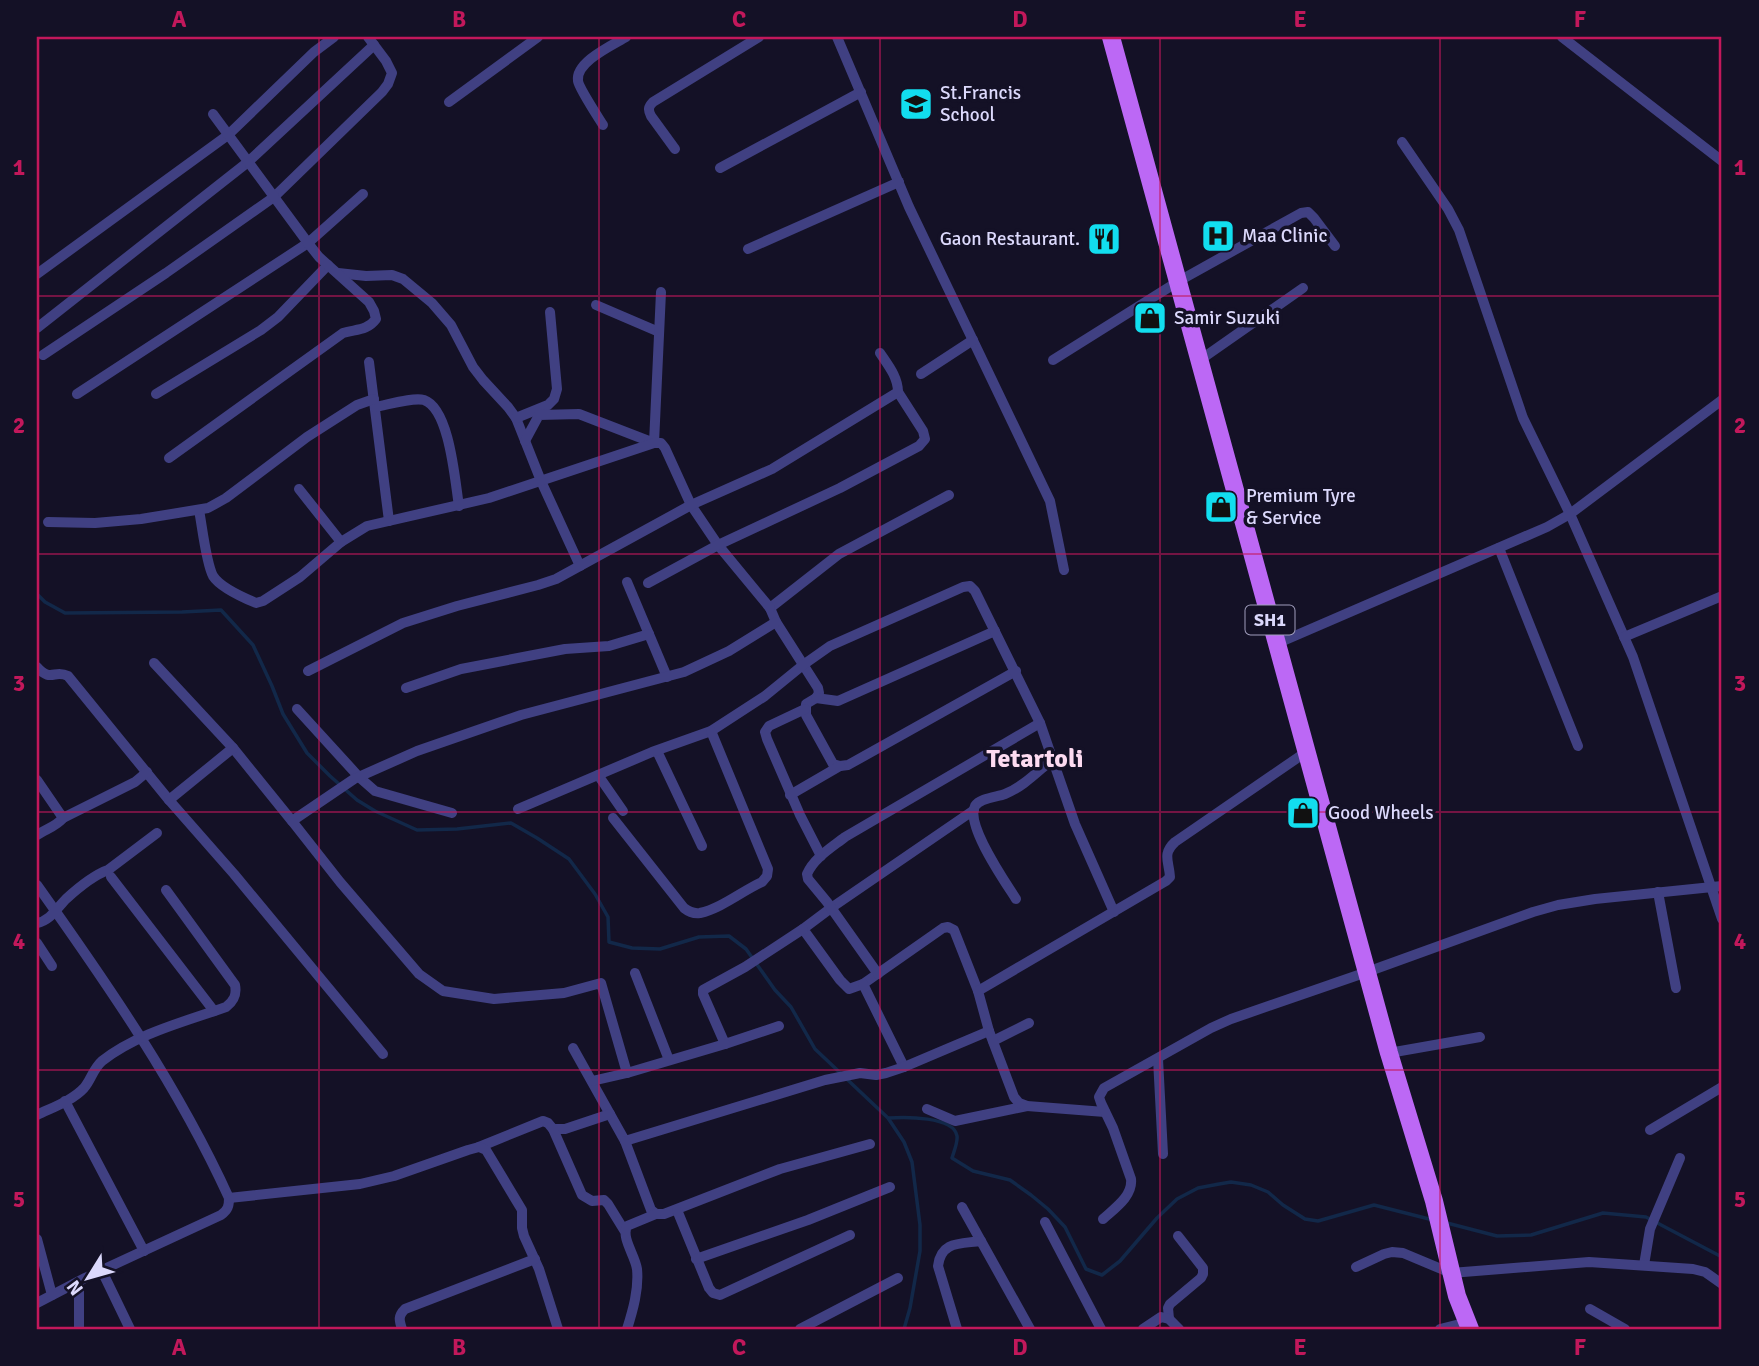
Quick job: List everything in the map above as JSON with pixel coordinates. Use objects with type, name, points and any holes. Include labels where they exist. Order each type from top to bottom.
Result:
[{"type":"main road","name":"SH1","points":[[1111,37],[1389,1053],[1443,1232],[1451,1273]]},
{"type":"main road","points":[[1451,1273],[1457,1296],[1459,1327]]},
{"type":"street","points":[[37,274],[228,135],[314,52],[334,37]]},
{"type":"street","points":[[449,102],[538,37]]},
{"type":"street","points":[[603,125],[578,80],[580,71],[588,61],[626,37]]},
{"type":"street","points":[[675,149],[651,116],[649,106],[759,37]]},
{"type":"street","points":[[837,37],[899,182],[1050,500],[1064,570]]},
{"type":"street","points":[[1562,37],[1722,160]]},
{"type":"street","points":[[37,328],[248,162],[371,41],[392,73],[388,84],[274,197],[43,355]]},
{"type":"street","points":[[720,169],[861,92]]},
{"type":"street","points":[[169,458],[343,333],[362,330],[371,326],[376,319],[369,302],[308,243],[213,114]]},
{"type":"street","points":[[1402,142],[1454,220],[1522,418],[1570,514],[1633,657],[1717,887],[1722,919]]},
{"type":"street","points":[[748,248],[899,182]]},
{"type":"street","points":[[77,394],[308,243],[363,194]]},
{"type":"street","points":[[1053,359],[1179,281],[1301,213],[1308,212],[1335,246]]},
{"type":"street","points":[[156,394],[261,330],[278,317],[328,265]]},
{"type":"street","points":[[338,273],[392,275],[403,279],[451,325],[473,367],[516,418],[580,566]]},
{"type":"street","points":[[1200,360],[1303,288]]},
{"type":"street","points":[[654,443],[661,292]]},
{"type":"street","points":[[596,305],[659,331]]},
{"type":"street","points":[[516,418],[548,405],[554,399],[557,389],[550,312]]},
{"type":"street","points":[[921,374],[973,340]]},
{"type":"street","points":[[649,583],[718,545],[841,488],[919,446],[925,439],[923,431],[898,392],[895,377],[880,354]]},
{"type":"street","points":[[369,362],[389,521]]},
{"type":"street","points":[[308,671],[403,623],[547,583],[691,505],[772,469],[898,392]]},
{"type":"street","points":[[48,522],[94,523],[141,519],[208,508],[226,498],[307,437],[357,405],[418,399],[434,406],[441,419],[459,506]]},
{"type":"street","points":[[1276,644],[1547,527],[1570,514],[1722,400]]},
{"type":"street","points":[[525,441],[539,415],[579,414],[654,443]]},
{"type":"street","points":[[199,510],[214,576],[221,584],[256,603],[300,577],[357,531],[489,498],[654,443],[661,443],[691,505],[718,545],[770,608],[818,688],[816,698],[806,704],[806,715],[828,758],[833,764],[840,766]]},
{"type":"street","points":[[299,489],[341,542]]},
{"type":"street","points":[[770,608],[839,554],[949,495]]},
{"type":"street","points":[[1499,548],[1578,746]]},
{"type":"street","points":[[627,582],[667,677]]},
{"type":"street","points":[[517,809],[711,731],[765,696],[803,664],[830,646],[962,587],[970,586],[975,590],[1040,723],[1075,824],[1114,912]]},
{"type":"street","points":[[1624,636],[1722,596]]},
{"type":"street","points":[[292,821],[356,778],[417,751],[521,715],[667,677],[704,664],[776,622]]},
{"type":"street","points":[[816,698],[838,701],[995,631]]},
{"type":"street","points":[[406,688],[461,669],[565,649],[609,646],[649,634]]},
{"type":"street","points":[[154,663],[233,748],[340,882],[419,974],[443,991],[494,999],[564,993],[601,983],[628,1073]]},
{"type":"street","points":[[37,667],[51,677],[63,673],[68,676],[383,1055]]},
{"type":"street","points":[[790,795],[840,766],[848,765],[908,733],[1016,671]]},
{"type":"street","points":[[297,709],[356,778],[375,791],[452,813]]},
{"type":"street","points":[[805,709],[769,726],[765,732],[790,795],[821,856]]},
{"type":"street","points":[[878,974],[808,879],[809,868],[845,837],[1040,723]]},
{"type":"street","points":[[598,775],[618,815],[684,908],[690,913],[699,913],[762,882],[768,869],[711,731]]},
{"type":"street","points":[[169,800],[233,748]]},
{"type":"street","points":[[657,751],[702,846]]},
{"type":"street","points":[[978,990],[1166,881],[1170,877],[1166,856],[1175,842],[1306,752]]},
{"type":"street","points":[[1016,899],[985,850],[974,816],[975,806],[979,802],[1015,789],[1053,759]]},
{"type":"street","points":[[37,835],[58,824],[63,818],[135,782],[147,772]]},
{"type":"street","points":[[37,780],[63,818]]},
{"type":"street","points":[[725,1044],[703,994],[704,990],[803,929],[974,810]]},
{"type":"street","points":[[37,923],[45,922],[68,897],[157,833]]},
{"type":"street","points":[[111,877],[214,1011]]},
{"type":"street","points":[[37,885],[141,1037],[194,1129],[229,1198],[227,1210],[221,1215],[37,1303]]},
{"type":"street","points":[[1103,1219],[1128,1195],[1132,1185],[1113,1128],[1099,1097],[1104,1088],[1211,1028],[1231,1018],[1558,905],[1717,887]]},
{"type":"street","points":[[37,1115],[83,1088],[102,1062],[141,1037],[226,1007],[232,1002],[237,993],[235,985],[166,890]]},
{"type":"street","points":[[1658,892],[1676,988]]},
{"type":"street","points":[[803,929],[849,989],[863,984],[943,929],[948,927],[954,930],[978,990],[991,1036],[1014,1097],[1019,1103],[1027,1105],[1105,1112]]},
{"type":"street","points":[[37,943],[52,966]]},
{"type":"street","points":[[635,973],[669,1060]]},
{"type":"street","points":[[863,984],[904,1067]]},
{"type":"street","points":[[625,1141],[825,1080],[860,1073],[876,1075],[904,1067],[1030,1023]]},
{"type":"street","points":[[592,1080],[628,1073],[779,1026]]},
{"type":"street","points":[[1389,1053],[1480,1037]]},
{"type":"street","points":[[573,1048],[625,1141],[651,1210],[656,1214]]},
{"type":"street","points":[[1158,1059],[1163,1154]]},
{"type":"street","points":[[1650,1130],[1722,1087]]},
{"type":"street","points":[[65,1101],[144,1251]]},
{"type":"street","points":[[926,1109],[955,1121],[1027,1105]]},
{"type":"street","points":[[552,1129],[565,1129],[610,1114]]},
{"type":"street","points":[[229,1198],[360,1184],[394,1176],[480,1147],[543,1121],[552,1129],[582,1195],[592,1201],[604,1200],[624,1230],[634,1256],[637,1276],[636,1293],[627,1329]]},
{"type":"street","points":[[624,1230],[627,1226],[656,1214],[677,1210],[780,1169],[870,1144]]},
{"type":"street","points":[[480,1147],[493,1158],[519,1203],[524,1236],[535,1259],[558,1329]]},
{"type":"street","points":[[1644,1265],[1650,1228],[1680,1158]]},
{"type":"street","points":[[696,1259],[808,1220],[890,1187]]},
{"type":"street","points":[[962,1207],[1030,1329]]},
{"type":"street","points":[[677,1210],[713,1293],[720,1294],[850,1235]]},
{"type":"street","points":[[1045,1222],[1101,1329]]},
{"type":"street","points":[[1169,1319],[1170,1304],[1203,1274],[1203,1268],[1178,1236]]},
{"type":"street","points":[[37,1239],[52,1295]]},
{"type":"street","points":[[957,1329],[938,1266],[940,1254],[947,1247],[981,1241]]},
{"type":"street","points":[[1356,1267],[1392,1252],[1451,1273],[1589,1262],[1693,1269],[1722,1281]]},
{"type":"street","points":[[402,1329],[399,1320],[405,1309],[535,1259]]},
{"type":"street","points":[[102,1270],[130,1329]]},
{"type":"street","points":[[800,1329],[820,1325],[898,1278]]},
{"type":"street","points":[[79,1282],[79,1329]]},
{"type":"street","points":[[1590,1308],[1625,1329]]},
{"type":"street","points":[[1143,1329],[1161,1317],[1169,1319],[1179,1329]]},
{"type":"waterway","points":[[37,594],[45,602],[65,613],[221,610],[253,645],[283,714],[307,753],[357,800],[417,830],[511,823],[569,859],[608,917],[609,942],[632,948],[660,949],[699,937],[729,936],[746,949],[775,990],[791,1007],[815,1049],[888,1118],[904,1142],[912,1162],[920,1225],[920,1251],[904,1329]]},
{"type":"waterway","points":[[889,1118],[928,1119],[954,1129],[957,1138],[952,1158],[973,1171],[1010,1180],[1031,1195],[1065,1227],[1086,1269],[1102,1275],[1120,1261],[1177,1199],[1198,1188],[1231,1182],[1251,1185],[1268,1192],[1305,1219],[1318,1221],[1374,1205],[1433,1220]]},
{"type":"waterway","points":[[1447,1223],[1497,1236],[1531,1235],[1603,1213],[1646,1217],[1722,1259]]},
{"type":"place","name":"St.Francis School","points":[[916,104]]},
{"type":"place","name":"Maa Clinic","points":[[1218,236]]},
{"type":"place","name":"Gaon Restaurant.","points":[[1104,239]]},
{"type":"place","name":"Samir Suzuki","points":[[1150,318]]},
{"type":"place","name":"Premium Tyre & Service","points":[[1221,507]]},
{"type":"place","name":"Good Wheels","points":[[1303,813]]},
{"type":"district","name":"Tetartoli","points":[[1035,759]]}]
